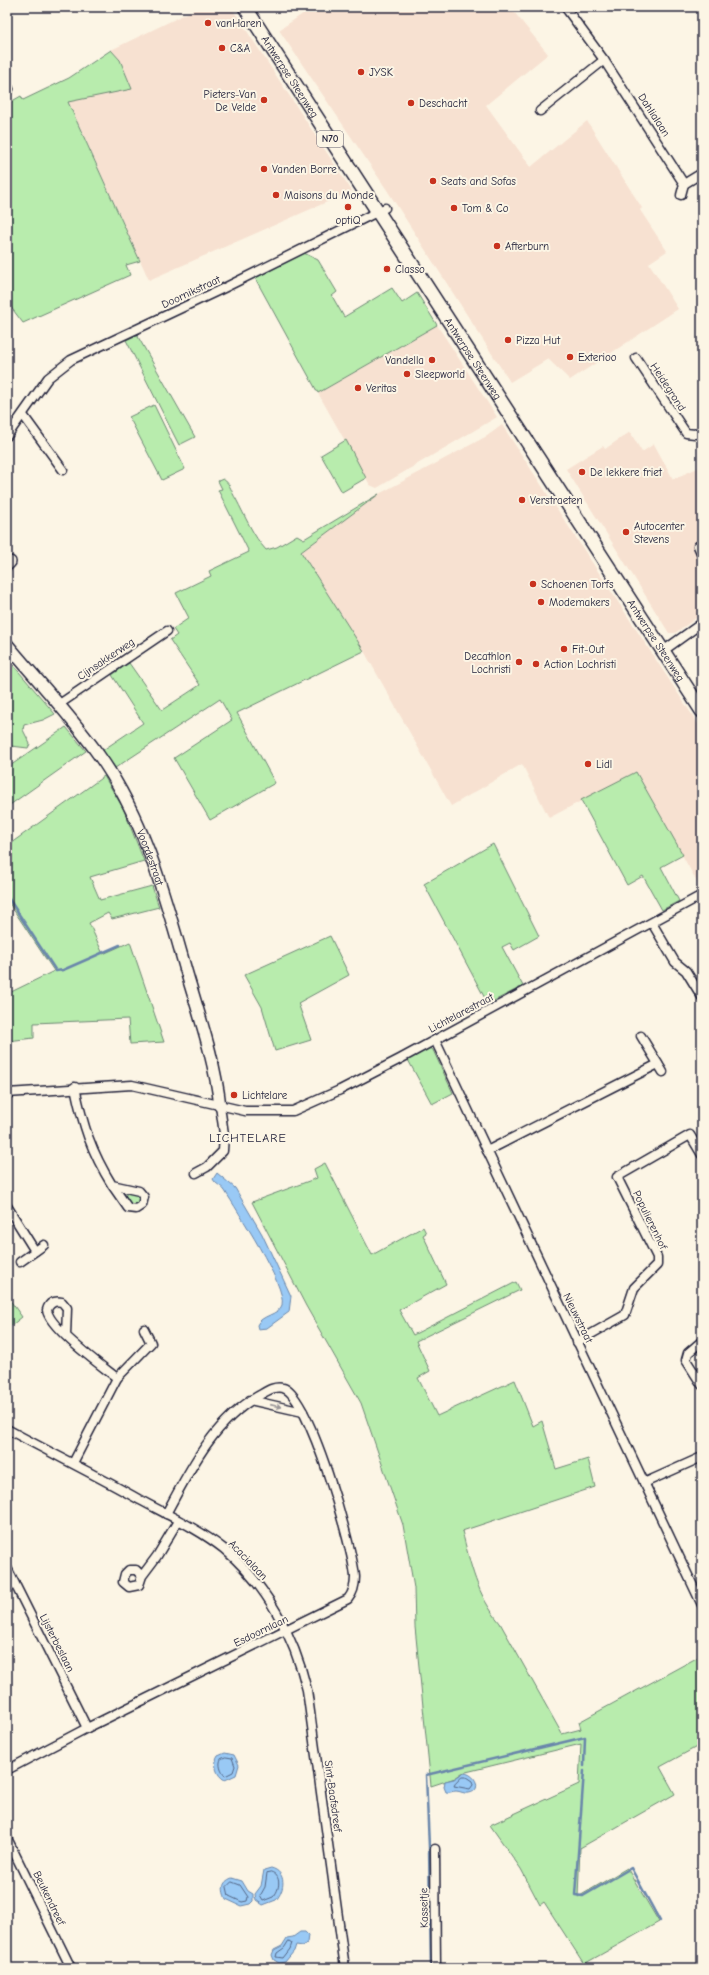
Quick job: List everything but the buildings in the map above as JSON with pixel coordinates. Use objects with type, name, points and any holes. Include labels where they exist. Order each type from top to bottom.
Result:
[{"type":"main road","name":"Antwerpse Steenweg","points":[[244,7],[382,210]]},
{"type":"main road","name":"Antwerpse Steenweg","points":[[254,7],[382,210],[666,648],[702,711]]},
{"type":"main road","name":"Antwerpse Steenweg","points":[[666,648],[702,695]]},
{"type":"street","name":"Dahlialaan","points":[[565,7],[604,60],[684,184]]},
{"type":"street","points":[[540,111],[604,60]]},
{"type":"street","points":[[681,195],[684,184],[702,173]]},
{"type":"street","name":"Doornikstraat","points":[[7,436],[48,378],[71,360],[231,285],[382,210]]},
{"type":"street","name":"Heidegrond","points":[[636,358],[686,433],[695,434],[702,430]]},
{"type":"street","points":[[23,415],[63,470]]},
{"type":"street","points":[[698,546],[702,555]]},
{"type":"street","points":[[666,648],[702,623]]},
{"type":"street","name":"Cijnsakkerweg","points":[[58,705],[167,631]]},
{"type":"street","name":"Voordestraat","points":[[7,644],[98,754],[134,814],[146,841],[210,1053],[217,1080],[220,1106]]},
{"type":"street","name":"Lichtelarestraat","points":[[7,1093],[75,1087],[132,1085],[245,1111],[292,1111],[340,1090],[435,1040],[702,895]]},
{"type":"street","points":[[652,923],[675,962],[686,971],[702,997]]},
{"type":"street","points":[[641,1036],[663,1072]]},
{"type":"street","name":"Nieuwstraat","points":[[435,1040],[702,1605]]},
{"type":"street","points":[[487,1150],[658,1064]]},
{"type":"street","points":[[75,1087],[83,1125],[90,1145],[112,1185]]},
{"type":"street","points":[[196,1173],[207,1167],[223,1151],[224,1134],[220,1106]]},
{"type":"street","name":"Populierenhof","points":[[577,1342],[625,1315],[634,1288],[657,1265],[657,1257],[617,1177],[690,1135],[702,1155]]},
{"type":"street","points":[[7,1206],[35,1251]]},
{"type":"street","points":[[20,1262],[44,1245]]},
{"type":"street","points":[[73,1463],[117,1378],[151,1343],[144,1329]]},
{"type":"street","points":[[66,1336],[117,1378]]},
{"type":"street","points":[[702,1341],[688,1352],[686,1360],[702,1385]]},
{"type":"street","name":"Esdoornlaan","points":[[7,1770],[87,1728],[286,1631],[348,1599],[354,1587],[355,1576],[350,1554],[332,1485],[320,1448],[303,1412],[292,1394],[283,1388],[272,1388],[250,1400],[236,1410],[220,1427],[191,1468],[166,1514]]},
{"type":"street","points":[[250,1400],[303,1412]]},
{"type":"street","name":"Acacialaan","points":[[7,1429],[166,1514],[223,1549],[245,1570],[266,1594],[286,1631]]},
{"type":"street","points":[[644,1483],[702,1457]]},
{"type":"street","points":[[142,1576],[157,1556],[178,1521]]},
{"type":"street","name":"Lijsterbeslaan","points":[[7,1568],[87,1728]]},
{"type":"street","name":"Sint-Baafsdreef","points":[[286,1631],[300,1662],[307,1690],[345,1968]]},
{"type":"street","name":"Beukendreef","points":[[7,1838],[71,1968]]},
{"type":"street","name":"Kasseitje","points":[[435,1848],[436,1968]]},
{"type":"shaded area","points":[[200,7],[231,7],[352,191],[149,280],[68,101],[132,89],[120,60],[111,50]]},
{"type":"shaded area","points":[[313,7],[510,7],[548,54],[486,105],[531,167],[587,121],[642,208],[640,210],[667,251],[649,263],[678,309],[570,380],[548,359],[510,382],[387,190],[279,30]]},
{"type":"shaded area","points":[[437,325],[497,417],[377,488],[370,485],[318,393]]},
{"type":"shaded area","points":[[502,425],[702,730],[701,889],[636,772],[549,818],[522,764],[451,806],[364,651],[301,552],[379,494],[487,436]]},
{"type":"shaded area","points":[[630,432],[642,452],[654,444],[673,479],[702,466],[702,614],[675,633],[669,633],[566,469],[603,446],[605,449]]},
{"type":"green space","points":[[111,50],[120,60],[132,89],[68,102],[140,261],[126,265],[130,275],[23,323],[7,302],[7,104],[21,96],[23,100],[69,78]]},
{"type":"green space","points":[[304,253],[318,260],[337,292],[332,296],[344,317],[392,288],[402,303],[417,293],[437,325],[318,393],[255,278]]},
{"type":"green space","points":[[137,335],[195,437],[179,445],[126,340]]},
{"type":"green space","points":[[154,405],[185,469],[162,480],[129,417]]},
{"type":"green space","points":[[346,440],[366,478],[342,492],[321,455]]},
{"type":"green space","points":[[223,479],[229,486],[253,532],[266,550],[277,547],[297,535],[304,539],[379,494],[301,552],[364,651],[237,713],[275,783],[210,820],[174,758],[232,720],[220,699],[112,770],[100,752],[143,723],[112,675],[129,663],[162,710],[200,685],[170,640],[177,635],[173,629],[189,618],[176,593],[211,576],[209,571],[249,552],[218,490],[222,489],[218,481]]},
{"type":"green space","points":[[13,665],[55,714],[43,720],[24,725],[23,730],[30,744],[28,748],[11,746],[7,741],[7,677]]},
{"type":"green space","points":[[66,727],[86,751],[7,807],[7,768]]},
{"type":"green space","points":[[636,772],[683,855],[661,867],[679,901],[662,910],[643,876],[627,885],[581,800]]},
{"type":"green space","points":[[104,776],[123,808],[144,861],[90,877],[100,900],[152,886],[159,907],[112,919],[108,913],[89,923],[103,954],[130,942],[164,1042],[130,1044],[128,1019],[34,1023],[34,1038],[7,1041],[7,994],[54,971],[7,900],[7,846]]},
{"type":"green space","points":[[493,844],[539,936],[514,950],[510,943],[502,947],[523,986],[488,1004],[424,884]]},
{"type":"green space","points":[[330,936],[349,975],[298,1003],[311,1040],[275,1051],[262,1007],[244,975]]},
{"type":"green space","points":[[430,1048],[433,1050],[453,1093],[432,1104],[407,1058]]},
{"type":"green space","points":[[325,1163],[372,1255],[423,1227],[426,1233],[423,1235],[446,1284],[399,1310],[413,1335],[516,1282],[520,1290],[416,1341],[430,1371],[418,1378],[437,1416],[515,1380],[533,1426],[542,1421],[556,1469],[588,1459],[595,1487],[462,1531],[480,1591],[500,1623],[562,1734],[581,1729],[579,1722],[702,1655],[702,1744],[660,1767],[675,1794],[580,1848],[578,1897],[627,1868],[659,1922],[584,1964],[544,1902],[540,1905],[521,1869],[490,1825],[579,1784],[581,1744],[462,1773],[455,1778],[431,1786],[415,1627],[414,1588],[403,1525],[361,1403],[306,1306],[252,1202],[317,1178],[314,1169]]},
{"type":"green space","points":[[127,1192],[138,1193],[141,1201],[137,1206],[131,1205],[125,1197]]},
{"type":"green space","points":[[7,1296],[22,1317],[7,1329]]},
{"type":"water","points":[[217,1173],[235,1188],[262,1234],[291,1296],[289,1312],[267,1328],[258,1329],[257,1325],[262,1319],[277,1311],[282,1305],[277,1282],[260,1248],[225,1191],[213,1179]]},
{"type":"water","points":[[225,1753],[234,1755],[239,1765],[236,1775],[225,1780],[219,1776],[216,1769],[216,1759],[218,1756]]},
{"type":"water","points":[[463,1773],[468,1774],[474,1779],[477,1786],[476,1789],[473,1792],[467,1793],[456,1791],[446,1792],[444,1787],[445,1781],[454,1779]]},
{"type":"water","points":[[271,1868],[280,1873],[283,1887],[276,1900],[263,1905],[256,1900],[255,1894],[261,1886],[264,1870]]},
{"type":"water","points":[[232,1878],[242,1881],[248,1891],[253,1894],[253,1901],[250,1904],[241,1906],[226,1899],[223,1887],[228,1880]]},
{"type":"water","points":[[300,1932],[305,1932],[308,1935],[307,1943],[303,1946],[296,1945],[294,1951],[285,1962],[279,1963],[274,1960],[272,1955],[274,1950],[282,1946],[287,1938],[293,1937]]},
{"type":"waterway","points":[[7,896],[56,971],[63,970],[120,945]]},
{"type":"waterway","points":[[431,1968],[426,1775],[585,1737],[584,1766]]},
{"type":"waterway","points":[[584,1771],[575,1895],[583,1896],[631,1868],[660,1921]]},
{"type":"place","name":"vanHaren","points":[[208,23]]},
{"type":"place","name":"C&A","points":[[222,48]]},
{"type":"place","name":"JYSK","points":[[361,72]]},
{"type":"place","name":"Pieters-Van De Velde","points":[[264,100]]},
{"type":"place","name":"Deschacht","points":[[411,103]]},
{"type":"place","name":"Vanden Borre","points":[[264,169]]},
{"type":"place","name":"Seats and Sofas","points":[[433,181]]},
{"type":"place","name":"Maisons du Monde","points":[[276,195]]},
{"type":"place","name":"optiQ","points":[[348,207]]},
{"type":"place","name":"Tom & Co","points":[[454,208]]},
{"type":"place","name":"Afterburn","points":[[497,246]]},
{"type":"place","name":"Classo","points":[[387,269]]},
{"type":"place","name":"Pizza Hut","points":[[508,340]]},
{"type":"place","name":"Exterioo","points":[[570,357]]},
{"type":"place","name":"Vandella","points":[[432,360]]},
{"type":"place","name":"Sleepworld","points":[[407,374]]},
{"type":"place","name":"Veritas","points":[[358,388]]},
{"type":"place","name":"De lekkere friet","points":[[582,472]]},
{"type":"place","name":"Verstraeten","points":[[522,500]]},
{"type":"place","name":"Autocenter Stevens","points":[[626,532]]},
{"type":"place","name":"Schoenen Torfs","points":[[533,584]]},
{"type":"place","name":"Modemakers","points":[[541,602]]},
{"type":"place","name":"Fit-Out","points":[[564,649]]},
{"type":"place","name":"Decathlon Lochristi","points":[[519,662]]},
{"type":"place","name":"Action Lochristi","points":[[536,664]]},
{"type":"place","name":"Lidl","points":[[588,764]]},
{"type":"place","name":"Lichtelare","points":[[234,1095]]},
{"type":"district","name":"LICHTELARE","points":[[248,1138]]}]
